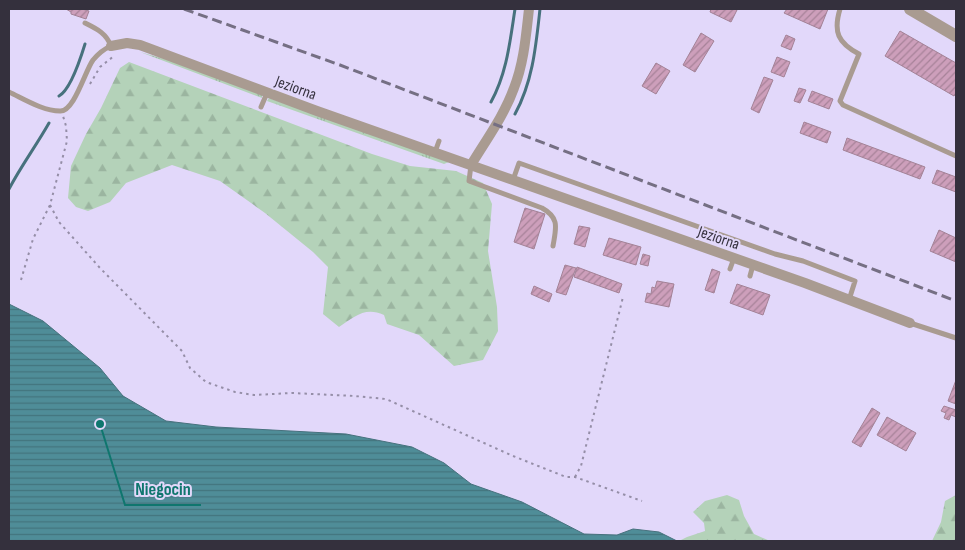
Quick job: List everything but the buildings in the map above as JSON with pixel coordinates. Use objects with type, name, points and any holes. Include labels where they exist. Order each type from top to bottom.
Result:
[{"type":"street","points":[[471,165],[504,109],[514,88],[522,62],[529,9]]},
{"type":"street","points":[[910,9],[956,36]]},
{"type":"street","name":"Jeziorna","points":[[111,46],[123,43],[140,44],[435,153],[754,265],[910,323]]},
{"type":"lane","points":[[840,9],[836,28],[840,39],[847,48],[859,54],[840,101],[843,105],[956,156]]},
{"type":"lane","points":[[9,92],[49,110],[62,112],[66,110],[73,101],[92,61],[102,51],[111,46],[104,34],[85,23]]},
{"type":"lane","points":[[261,108],[267,92]]},
{"type":"lane","points":[[435,153],[439,141]]},
{"type":"lane","points":[[512,180],[519,163],[775,254],[803,261],[855,281],[849,300]]},
{"type":"lane","points":[[471,165],[469,181],[542,208],[552,216],[556,228],[553,246]]},
{"type":"lane","points":[[730,270],[734,258]]},
{"type":"lane","points":[[750,276],[754,265]]},
{"type":"lane","name":"Jeziorna","points":[[910,323],[956,338]]},
{"type":"path","points":[[21,280],[33,239],[50,205],[67,141],[66,126],[62,112]]},
{"type":"path","points":[[50,205],[59,222],[100,268],[182,351],[190,368],[206,382],[235,392],[254,395],[292,393],[386,399],[513,456],[566,477],[575,478],[642,501]]},
{"type":"path","points":[[575,478],[581,466],[623,297]]},
{"type":"green space","points":[[140,52],[168,60],[262,95],[262,98]]},
{"type":"green space","points":[[129,62],[372,154],[410,166],[456,171],[483,183],[492,204],[488,251],[497,307],[498,331],[483,360],[454,366],[419,335],[387,324],[384,315],[377,313],[365,312],[339,327],[323,314],[328,267],[313,252],[265,213],[220,181],[172,165],[126,183],[110,202],[88,211],[76,207],[68,198],[71,166],[120,68]]},
{"type":"green space","points":[[269,98],[449,162],[444,164],[267,101]]},
{"type":"green space","points":[[727,495],[739,500],[744,516],[754,534],[770,541],[679,541],[705,531],[704,523],[693,512],[705,501]]},
{"type":"green space","points":[[956,495],[956,541],[932,541],[941,522],[945,501]]},
{"type":"shaded area","points":[[9,304],[43,321],[100,368],[123,396],[166,421],[216,427],[346,434],[412,447],[444,463],[471,484],[522,502],[584,534],[617,535],[633,529],[659,532],[677,541],[9,541]]},
{"type":"waterway","points":[[491,102],[501,80],[515,9]]},
{"type":"waterway","points":[[515,114],[530,76],[540,9]]},
{"type":"waterway","points":[[59,96],[71,80],[85,44]]},
{"type":"waterway","points":[[9,189],[49,123]]},
{"type":"railway","points":[[184,9],[340,65],[956,301]]},
{"type":"place","name":"Niegocin","points":[[100,424]]}]
